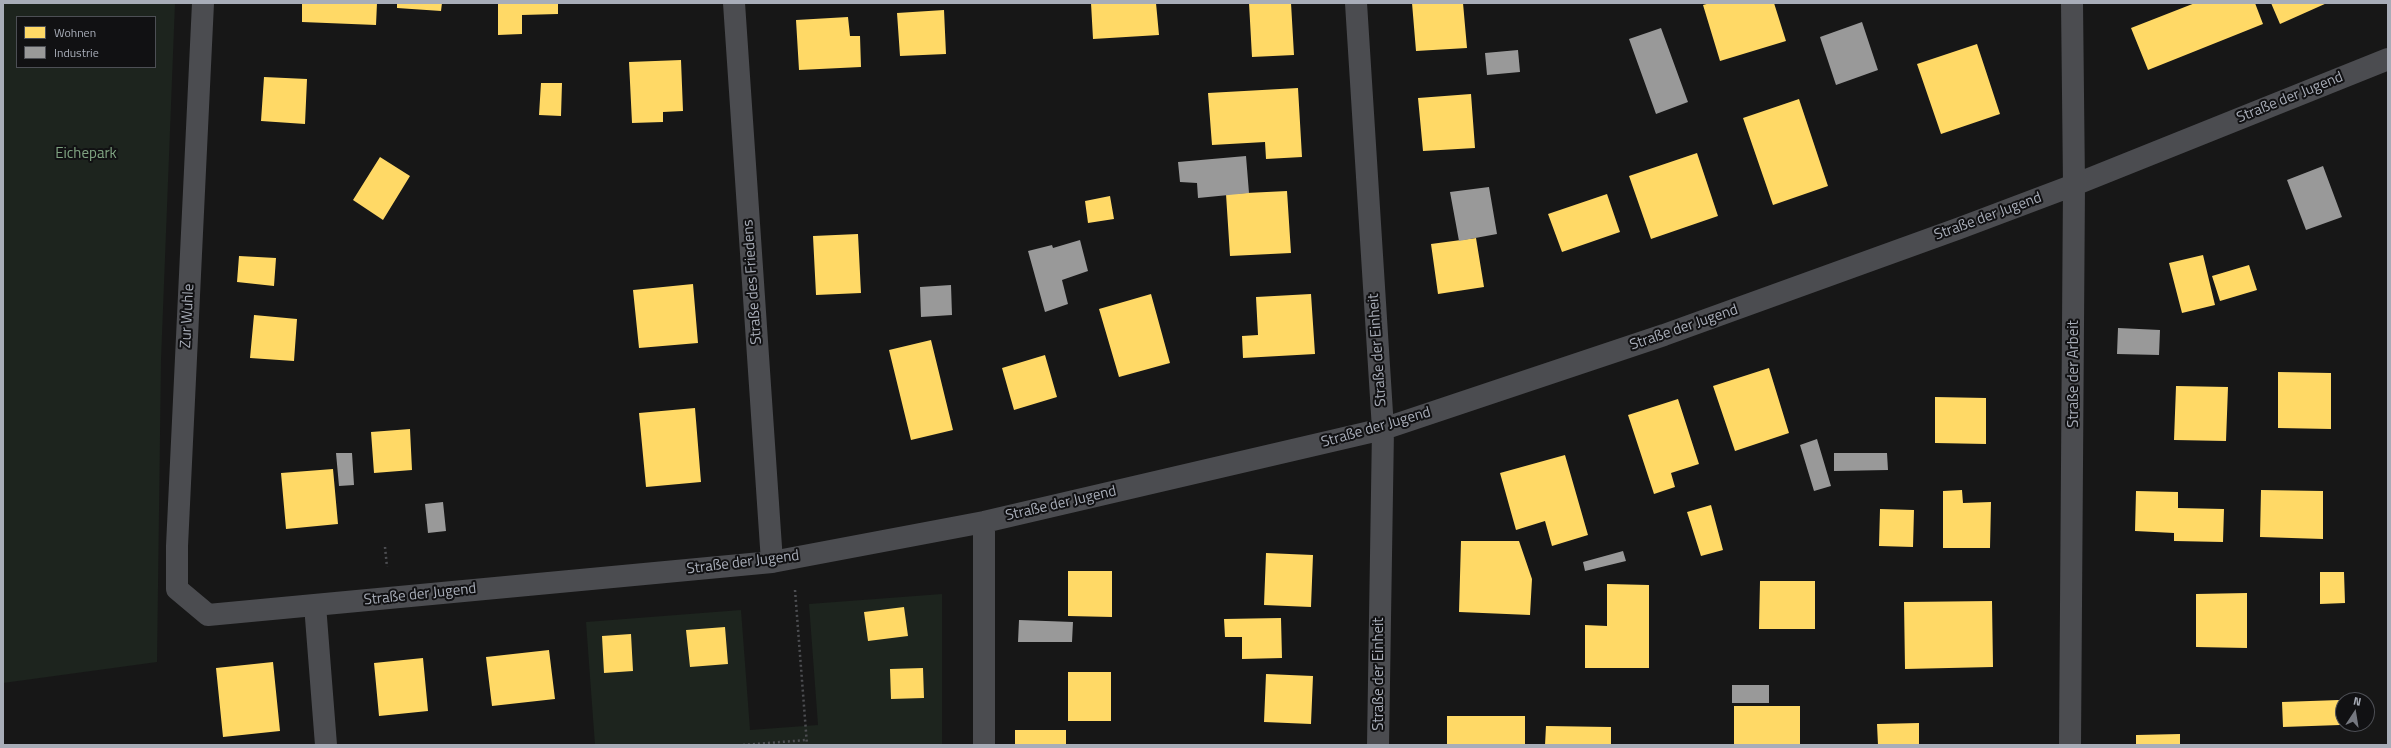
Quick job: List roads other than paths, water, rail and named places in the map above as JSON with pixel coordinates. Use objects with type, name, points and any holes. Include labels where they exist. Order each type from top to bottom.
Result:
[{"type":"street","name":"Zur Wuhle","points":[[203,3],[177,546],[177,588],[208,615]]},
{"type":"street","name":"Straße des Friedens","points":[[734,3],[782,560]]},
{"type":"street","name":"Straße der Einheit","points":[[1356,3],[1383,429],[1378,745]]},
{"type":"street","name":"Straße der Arbeit","points":[[2070,745],[2074,185],[2072,3]]},
{"type":"street","name":"Straße der Jugend","points":[[208,615],[782,560],[984,522],[1383,429],[1664,335],[2074,185],[2388,59]]},
{"type":"street","points":[[984,522],[984,745]]},
{"type":"street","points":[[315,605],[326,745]]},
{"type":"park label","name":"Eichepark","points":[[86,154]]}]
